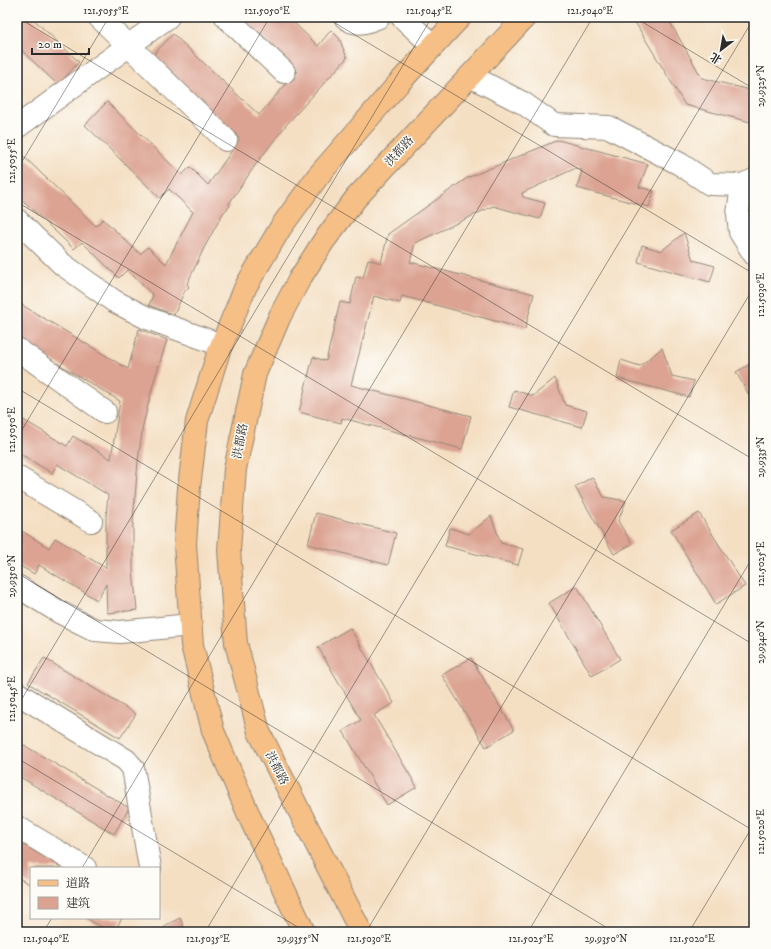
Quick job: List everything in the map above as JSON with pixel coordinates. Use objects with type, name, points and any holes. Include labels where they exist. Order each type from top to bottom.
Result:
[{"type":"main road","points":[[304,932],[251,820],[213,731],[192,645],[186,544],[189,488],[197,421],[221,345],[246,286],[281,227],[318,176],[460,17]]},
{"type":"main road","name":"洪都路","points":[[361,932],[259,732],[236,643],[229,550],[235,469],[255,374],[280,316],[299,280],[323,242],[356,198],[525,17]]},
{"type":"lane","points":[[99,17],[226,140]]},
{"type":"lane","points":[[17,127],[168,17]]},
{"type":"lane","points":[[226,17],[284,72]]},
{"type":"lane","points":[[345,17],[359,24],[379,17]]},
{"type":"lane","points":[[402,17],[433,46]]},
{"type":"lane","points":[[470,76],[522,103],[554,125],[609,128],[680,164],[710,184],[748,183],[738,214],[740,232],[754,254]]},
{"type":"lane","points":[[17,220],[62,264],[114,300],[147,318],[221,345]]},
{"type":"lane","points":[[17,349],[105,412]]},
{"type":"lane","points":[[17,477],[91,521]]},
{"type":"lane","points":[[17,586],[60,612],[95,630],[120,632],[190,625]]},
{"type":"lane","points":[[17,693],[126,760],[133,768],[150,867]]},
{"type":"lane","points":[[17,827],[83,867]]},
{"type":"building","points":[[17,17],[31,17],[79,62],[58,85],[17,46]]},
{"type":"building","points":[[111,17],[130,17],[121,26]]},
{"type":"building","points":[[242,17],[288,17],[318,46],[331,30],[339,38],[347,58],[286,125],[256,164],[230,202],[230,206],[223,213],[204,248],[187,284],[189,287],[184,292],[174,315],[149,305],[153,295],[127,270],[119,278],[82,242],[74,249],[17,195],[17,152],[18,151],[96,226],[103,219],[140,254],[148,247],[166,264],[193,212],[169,189],[160,198],[85,125],[107,102],[182,175],[190,167],[208,185],[240,139],[152,56],[173,34],[259,115],[297,71]]},
{"type":"building","points":[[632,17],[667,17],[702,78],[754,91],[754,123],[685,105]]},
{"type":"building","points":[[558,140],[648,164],[639,187],[654,191],[649,207],[577,188],[582,170],[576,168],[522,193],[523,197],[545,203],[540,219],[493,206],[415,243],[410,262],[534,294],[525,329],[402,296],[400,303],[374,296],[351,385],[471,416],[462,449],[342,418],[341,423],[299,412],[313,357],[326,361],[340,302],[350,304],[356,277],[363,278],[368,259],[381,263],[388,234],[467,178]]},
{"type":"building","points":[[684,233],[693,260],[715,266],[710,282],[638,262],[642,245],[661,251]]},
{"type":"building","points":[[17,302],[128,369],[139,329],[167,340],[154,381],[143,425],[138,461],[133,522],[133,570],[137,610],[107,613],[106,584],[97,600],[39,565],[34,574],[17,564],[17,528],[49,548],[55,538],[106,568],[106,517],[108,495],[57,464],[52,473],[17,452],[17,416],[67,446],[73,436],[111,459],[120,401],[17,339]]},
{"type":"building","points":[[662,348],[672,376],[694,381],[689,397],[617,378],[621,360],[640,366]]},
{"type":"building","points":[[754,362],[754,404],[736,372]]},
{"type":"building","points":[[555,378],[565,405],[587,411],[582,427],[509,407],[514,390],[533,396]]},
{"type":"building","points":[[592,477],[604,497],[626,501],[618,521],[632,544],[614,554],[575,487]]},
{"type":"building","points":[[316,513],[396,533],[388,565],[308,544]]},
{"type":"building","points":[[699,513],[745,586],[716,604],[671,530]]},
{"type":"building","points":[[491,516],[501,543],[523,549],[518,565],[445,546],[450,528],[469,534]]},
{"type":"building","points":[[577,586],[620,659],[592,676],[549,603]]},
{"type":"building","points":[[350,628],[394,703],[374,715],[417,787],[387,805],[343,731],[361,720],[318,647]]},
{"type":"building","points":[[17,644],[22,646],[17,654]]},
{"type":"building","points":[[44,658],[136,714],[120,738],[28,683]]},
{"type":"building","points":[[471,658],[514,730],[486,747],[442,675]]},
{"type":"building","points":[[17,741],[129,808],[114,834],[17,775]]},
{"type":"building","points":[[17,841],[61,867],[30,867],[30,884],[17,877]]},
{"type":"building","points":[[180,918],[186,932],[162,932],[166,925]]},
{"type":"building","points":[[88,919],[121,919],[114,932],[110,932]]}]
